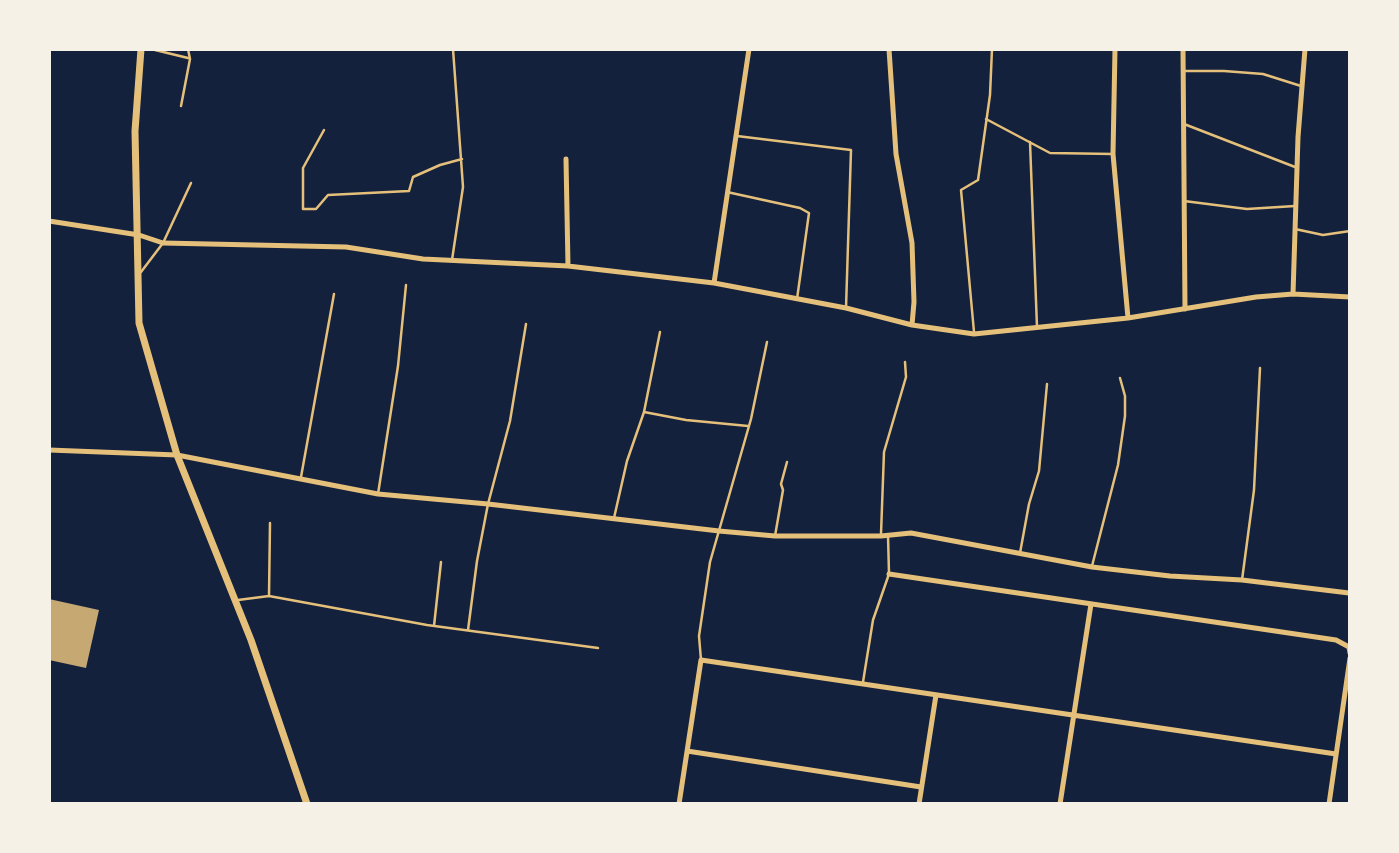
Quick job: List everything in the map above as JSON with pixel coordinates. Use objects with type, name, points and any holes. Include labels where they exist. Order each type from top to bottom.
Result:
[{"type":"main road","points":[[141,49],[135,131],[139,323],[177,455],[251,640],[307,804]]},
{"type":"street","points":[[714,283],[749,49]]},
{"type":"street","points":[[889,49],[896,154],[912,243],[912,325]]},
{"type":"street","points":[[1115,49],[1113,154],[1128,318]]},
{"type":"street","points":[[1183,49],[1185,309]]},
{"type":"street","points":[[1293,294],[1295,206],[1305,49]]},
{"type":"street","points":[[566,159],[568,266]]},
{"type":"street","points":[[49,221],[139,235],[163,243],[345,247],[424,259],[568,266],[714,283],[846,308],[912,325],[974,334],[1128,318],[1256,297],[1293,294],[1350,297]]},
{"type":"street","points":[[49,450],[177,455],[378,494],[719,531],[775,536],[881,536],[911,533],[1092,567],[1350,590]]},
{"type":"street","points":[[889,574],[1336,640],[1350,653],[1329,804]]},
{"type":"street","points":[[1060,804],[1091,604]]},
{"type":"street","points":[[679,804],[701,660],[1336,754]]},
{"type":"street","points":[[919,804],[936,695]]},
{"type":"street","points":[[687,751],[921,787]]},
{"type":"lane","points":[[151,49],[190,59]]},
{"type":"lane","points":[[181,106],[190,59],[188,49]]},
{"type":"lane","points":[[452,260],[463,187],[453,49]]},
{"type":"lane","points":[[974,334],[961,190],[978,180],[992,49]]},
{"type":"lane","points":[[1184,71],[1263,74],[1302,86]]},
{"type":"lane","points":[[986,119],[1050,153],[1113,154]]},
{"type":"lane","points":[[1184,124],[1297,167]]},
{"type":"lane","points":[[324,131],[303,168],[303,209],[316,209],[328,195],[409,191],[413,177],[462,159]]},
{"type":"lane","points":[[735,136],[851,150],[846,308]]},
{"type":"lane","points":[[1030,142],[1037,327]]},
{"type":"lane","points":[[139,274],[163,243],[191,183]]},
{"type":"lane","points":[[727,192],[800,208],[809,213],[797,299]]},
{"type":"lane","points":[[1184,201],[1247,209],[1295,206]]},
{"type":"lane","points":[[1294,228],[1324,234],[1350,232]]},
{"type":"lane","points":[[378,494],[398,366],[406,285]]},
{"type":"lane","points":[[301,479],[334,294]]},
{"type":"lane","points":[[467,631],[477,561],[488,504],[510,421],[526,324]]},
{"type":"lane","points":[[614,518],[627,461],[644,412],[660,332]]},
{"type":"lane","points":[[701,660],[699,636],[710,562],[750,426],[766,342]]},
{"type":"lane","points":[[881,536],[884,452],[906,376],[905,362]]},
{"type":"lane","points":[[1242,580],[1254,491],[1260,368]]},
{"type":"lane","points":[[1092,567],[1122,441],[1125,396],[1120,378]]},
{"type":"lane","points":[[1020,554],[1029,504],[1039,471],[1047,384]]},
{"type":"lane","points":[[644,412],[686,420],[750,426]]},
{"type":"lane","points":[[775,536],[783,490],[781,484],[787,462]]},
{"type":"lane","points":[[269,596],[270,523]]},
{"type":"lane","points":[[862,684],[873,620],[889,574],[888,535]]},
{"type":"lane","points":[[434,626],[441,562]]},
{"type":"lane","points":[[234,600],[269,596],[434,626],[598,648]]},
{"type":"building","points":[[49,599],[99,610],[86,668],[49,660]]}]
